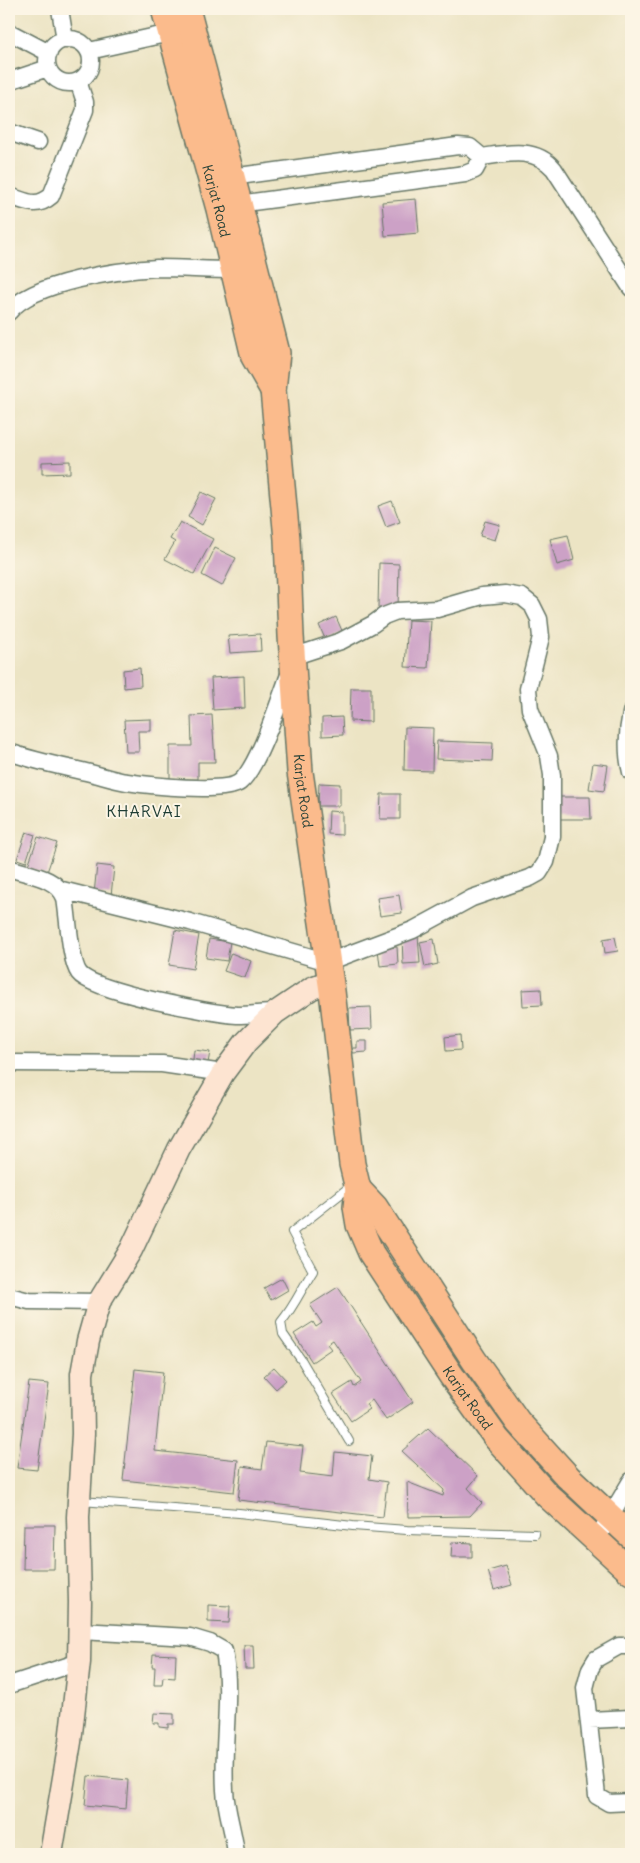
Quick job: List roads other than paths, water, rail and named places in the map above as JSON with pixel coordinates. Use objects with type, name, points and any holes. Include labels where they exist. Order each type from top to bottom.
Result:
[{"type":"main road","name":"Karjat Road","points":[[164,9],[183,23],[229,205],[277,353],[273,390],[287,539],[292,661],[300,772],[329,972],[352,1164],[357,1186],[356,1207],[358,1225],[371,1253],[451,1374],[497,1439],[547,1495],[631,1572]]},
{"type":"main road","name":"Karjat Road","points":[[229,205],[234,270],[254,357],[273,390]]},
{"type":"main road","name":"Karjat Road","points":[[357,1186],[375,1207],[474,1360],[518,1422],[568,1477],[631,1536]]},
{"type":"street","points":[[60,9],[65,40]]},
{"type":"street","points":[[89,51],[183,23]]},
{"type":"street","points":[[9,32],[48,60]]},
{"type":"street","points":[[65,40],[79,41],[89,51],[91,65],[84,78],[78,81],[64,82],[52,74],[48,60],[52,47],[65,40]]},
{"type":"street","points":[[9,81],[48,60]]},
{"type":"street","points":[[9,196],[33,204],[44,202],[51,196],[85,110],[85,102],[78,81]]},
{"type":"street","points":[[9,132],[38,142]]},
{"type":"street","points":[[222,179],[458,146],[470,148],[482,156],[510,153],[531,154],[547,160],[631,288]]},
{"type":"street","points":[[229,205],[465,174],[475,170],[482,156]]},
{"type":"street","points":[[9,312],[28,297],[61,284],[111,273],[156,268],[234,270]]},
{"type":"street","points":[[9,752],[126,782],[198,788],[227,788],[238,784],[247,776],[260,751],[292,661],[341,640],[373,624],[384,616],[397,611],[437,609],[482,596],[505,594],[522,597],[532,605],[539,618],[540,638],[528,689],[530,709],[549,756],[552,775],[552,837],[546,862],[539,873],[530,878],[472,898],[329,972],[312,988],[275,1013],[246,1042],[223,1073],[179,1149],[132,1250],[99,1302],[88,1341],[82,1374],[83,1434],[78,1501],[79,1662],[70,1742],[52,1854]]},
{"type":"street","points":[[631,713],[628,731],[631,772]]},
{"type":"street","points":[[9,868],[49,881],[62,890],[65,898],[74,958],[79,973],[91,982],[155,1001],[215,1012],[239,1015],[275,1013]]},
{"type":"street","points":[[62,890],[190,922],[329,972]]},
{"type":"street","points":[[9,1063],[162,1064],[223,1073]]},
{"type":"street","points":[[9,1296],[29,1301],[99,1302]]},
{"type":"street","points":[[596,1540],[631,1481]]},
{"type":"street","points":[[80,1630],[190,1637],[224,1651],[228,1673],[224,1791],[228,1819],[235,1838],[236,1854]]},
{"type":"street","points":[[631,1646],[619,1646],[596,1658],[590,1669],[585,1688],[596,1796],[609,1803],[631,1802]]},
{"type":"street","points":[[9,1685],[79,1662]]},
{"type":"street","points":[[589,1720],[631,1718]]},
{"type":"lane","points":[[349,1441],[302,1361],[283,1334],[281,1322],[289,1312],[312,1271],[292,1232],[357,1186]]},
{"type":"lane","points":[[78,1501],[238,1513],[407,1530],[535,1534]]},
{"type":"district","name":"KHARVAI","points":[[144,811]]}]
